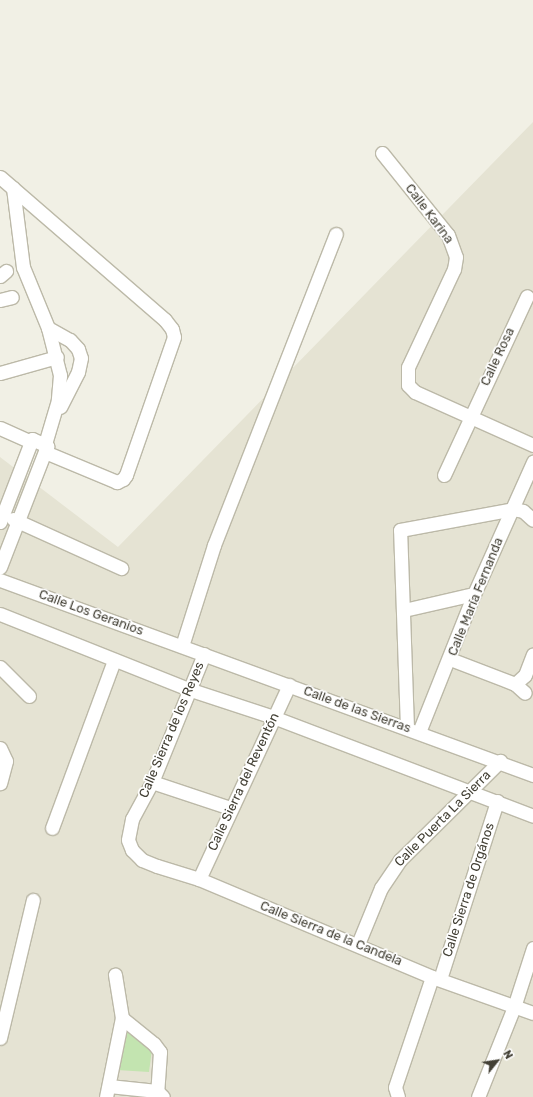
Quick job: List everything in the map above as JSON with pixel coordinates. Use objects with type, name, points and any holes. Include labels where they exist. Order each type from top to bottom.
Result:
[{"type":"street","name":"Calle Karina","points":[[382,153],[448,235],[456,257],[454,269],[408,367],[408,385],[415,392],[469,418]]},
{"type":"street","points":[[0,568],[19,522],[45,448],[60,387],[57,357],[48,328],[23,267],[4,182]]},
{"type":"street","points":[[4,182],[165,320],[172,329],[174,337],[126,475],[117,482],[45,448],[32,439],[1,516],[19,522],[121,568]]},
{"type":"street","points":[[182,646],[214,545],[336,234]]},
{"type":"street","name":"Calle Rosa","points":[[444,475],[526,296]]},
{"type":"street","points":[[48,328],[70,340],[78,349],[81,358],[74,379],[53,420]]},
{"type":"street","points":[[0,374],[57,357]]},
{"type":"street","points":[[469,418],[533,445]]},
{"type":"street","points":[[0,428],[31,442]]},
{"type":"street","name":"Calle María Fernanda","points":[[413,730],[450,659],[474,594],[533,462]]},
{"type":"street","points":[[413,730],[404,610],[395,531],[513,509],[523,511],[533,520]]},
{"type":"street","name":"Calle Los Geranios","points":[[0,580],[182,646]]},
{"type":"street","points":[[404,610],[474,594]]},
{"type":"street","points":[[0,614],[188,689],[274,717],[471,790],[533,816]]},
{"type":"street","name":"Calle de las Sierras","points":[[182,646],[533,775]]},
{"type":"street","name":"Calle Sierra de los Reyes","points":[[132,850],[128,840],[128,831],[152,782],[188,689],[204,654]]},
{"type":"street","points":[[450,659],[520,689],[533,654]]},
{"type":"street","points":[[52,828],[114,660]]},
{"type":"street","points":[[0,667],[29,696]]},
{"type":"street","name":"Calle Sierra del Reventón","points":[[199,879],[230,808],[289,685]]},
{"type":"street","points":[[0,748],[6,761],[0,783]]},
{"type":"street","name":"Calle Puerta La Sierra","points":[[358,944],[389,875],[400,860],[500,762]]},
{"type":"street","points":[[152,782],[230,808]]},
{"type":"street","name":"Calle Sierra de Orgános","points":[[397,1095],[395,1087],[436,978],[498,801]]},
{"type":"street","name":"Calle Sierra de la Candela","points":[[132,850],[142,860],[199,879],[358,944],[436,978],[533,1013]]},
{"type":"street","points":[[0,1038],[33,900]]},
{"type":"street","points":[[478,1097],[514,1007],[533,948]]},
{"type":"street","points":[[115,975],[122,1018],[108,1092],[160,1094],[160,1052],[154,1044],[122,1018]]},
{"type":"shaded area","points":[[533,122],[533,1097],[0,1097],[0,457],[118,547]]},
{"type":"green space","points":[[127,1027],[152,1049],[149,1072],[117,1070]]}]
